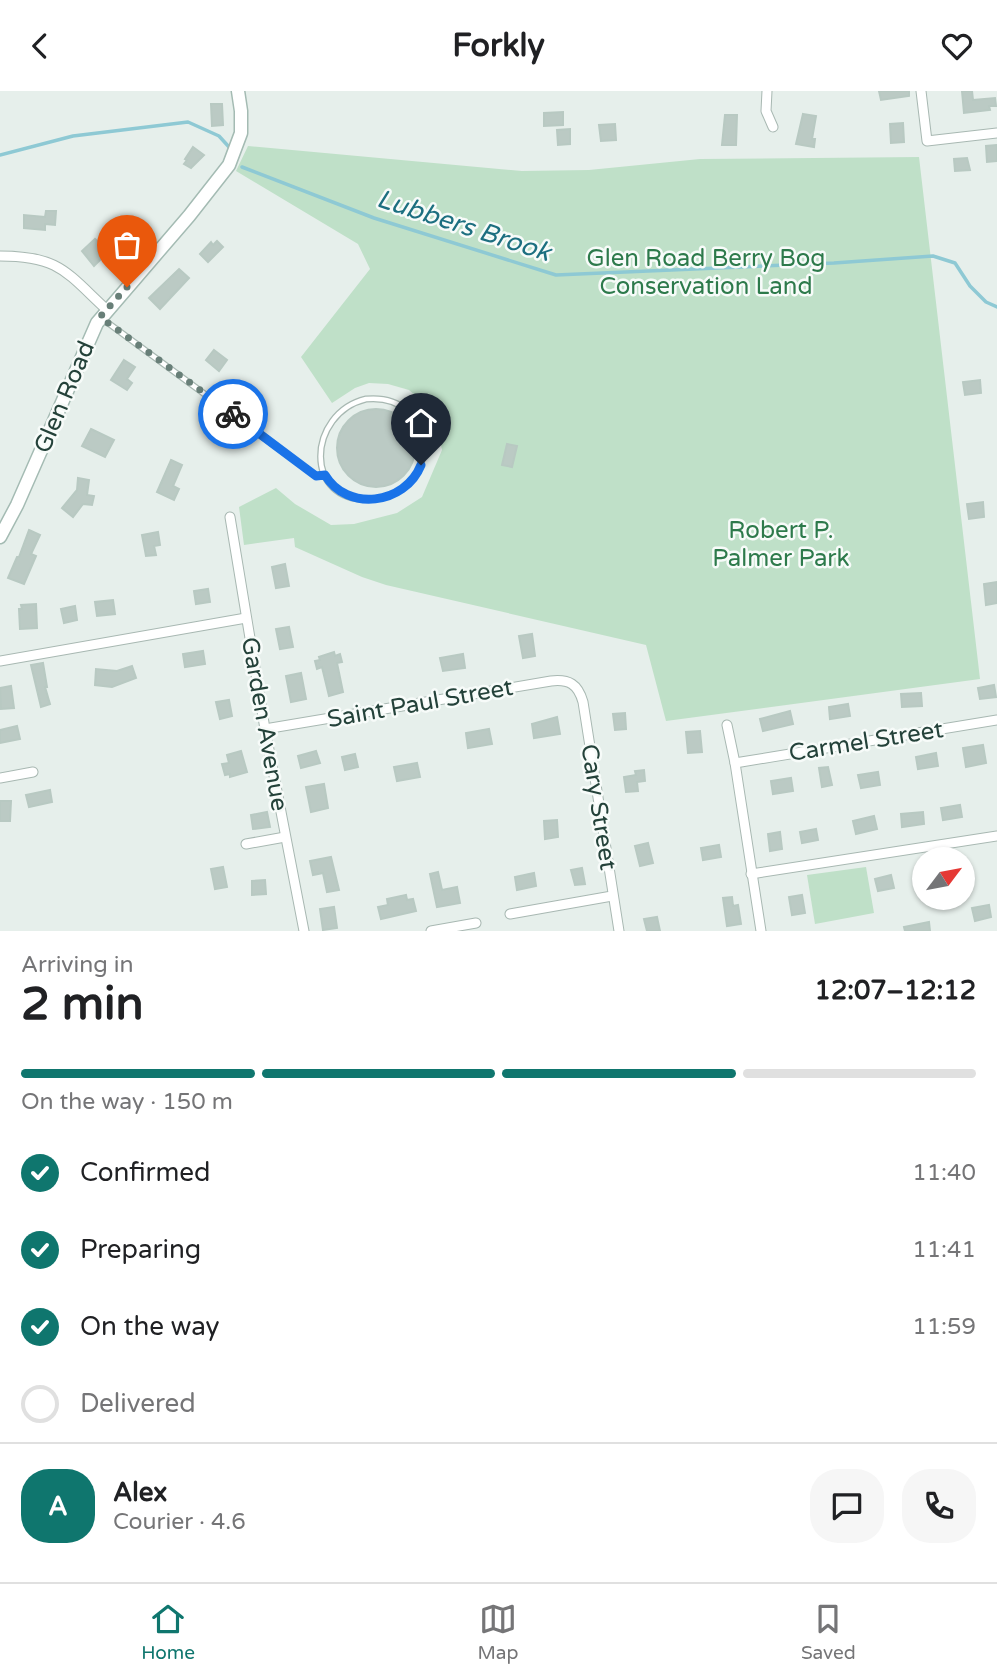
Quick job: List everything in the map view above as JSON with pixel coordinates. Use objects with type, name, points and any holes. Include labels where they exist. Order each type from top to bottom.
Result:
[{"type":"street","name":"Glen Road","points":[[0,537],[22,493],[87,342],[103,313],[167,242],[225,170],[234,154],[241,133],[242,111],[238,91]]},
{"type":"street","points":[[767,91],[766,111],[773,127]]},
{"type":"street","points":[[921,91],[927,141],[997,133]]},
{"type":"street","points":[[0,256],[28,256],[48,261],[74,278],[103,313]]},
{"type":"street","name":"Garden Avenue","points":[[230,517],[265,729],[304,931]]},
{"type":"street","points":[[0,661],[246,618]]},
{"type":"street","name":"Saint Paul Street","points":[[265,729],[551,681],[564,680],[575,685]]},
{"type":"street","name":"Cary Street","points":[[575,685],[583,702],[619,931]]},
{"type":"street","name":"Carmel Street","points":[[735,763],[997,720]]},
{"type":"street","points":[[727,725],[761,931]]},
{"type":"street","points":[[0,778],[33,772]]},
{"type":"street","points":[[751,874],[997,836]]},
{"type":"street","points":[[246,844],[285,837]]},
{"type":"street","points":[[510,914],[612,896]]},
{"type":"street","points":[[431,931],[476,923]]},
{"type":"lane","points":[[103,313],[316,476],[325,475]]},
{"type":"lane","points":[[373,398],[392,401],[408,412],[420,428],[424,446],[421,465],[411,482],[395,493],[372,499],[355,498],[336,489],[325,475],[319,460],[322,444],[334,419],[354,403],[373,398]]},
{"type":"green space","name":"Robert P. Palmer Park","points":[[248,146],[522,171],[589,170],[700,159],[919,157],[980,679],[666,721],[646,645],[386,585],[295,547],[294,538],[244,545],[239,507],[276,488],[295,504],[331,525],[354,524],[397,513],[422,497],[442,450],[436,423],[427,406],[409,390],[388,384],[369,383],[355,388],[332,403],[301,357],[370,269],[358,244],[236,171]]},
{"type":"green space","points":[[866,867],[874,913],[815,924],[807,875]]},
{"type":"building","points":[[879,91],[909,91],[909,96],[881,100]]},
{"type":"building","points":[[962,91],[972,91],[973,100],[995,98],[996,106],[989,106],[990,110],[964,113]]},
{"type":"building","points":[[211,104],[222,104],[223,125],[212,126]]},
{"type":"building","points":[[563,112],[563,125],[544,126],[544,113]]},
{"type":"building","points":[[803,114],[816,116],[812,139],[815,139],[814,147],[796,144]]},
{"type":"building","points":[[725,115],[737,115],[736,145],[722,145]]},
{"type":"building","points":[[903,123],[904,142],[891,143],[890,124]]},
{"type":"building","points":[[615,124],[616,140],[601,141],[599,125]]},
{"type":"building","points":[[570,129],[570,144],[558,145],[557,130]]},
{"type":"building","points":[[997,145],[997,161],[987,162],[986,146]]},
{"type":"building","points":[[193,147],[204,155],[191,168],[184,164]]},
{"type":"building","points":[[967,158],[970,170],[955,171],[954,159]]},
{"type":"building","points":[[46,211],[56,211],[55,225],[45,224],[45,230],[24,228],[24,215],[45,217]]},
{"type":"building","points":[[109,235],[116,244],[94,266],[82,251],[95,239],[99,243]]},
{"type":"building","points":[[217,241],[223,247],[208,262],[200,254],[211,242],[213,245]]},
{"type":"building","points":[[179,269],[189,278],[160,309],[149,298]]},
{"type":"building","points":[[214,350],[227,360],[219,371],[206,360]]},
{"type":"building","points":[[124,360],[135,367],[127,379],[132,383],[127,390],[111,380]]},
{"type":"building","points":[[980,380],[981,393],[965,395],[963,382]]},
{"type":"building","points":[[368,409],[384,409],[398,415],[409,426],[415,440],[415,456],[409,470],[398,481],[384,487],[368,487],[354,481],[343,470],[337,456],[337,440],[343,426],[354,415]]},
{"type":"building","points":[[91,429],[114,440],[105,457],[82,446]]},
{"type":"building","points":[[507,444],[517,446],[512,467],[502,465]]},
{"type":"building","points":[[171,460],[182,465],[173,486],[179,489],[174,500],[157,492]]},
{"type":"building","points":[[78,478],[89,480],[87,495],[94,496],[92,505],[83,504],[73,517],[62,508],[77,490]]},
{"type":"building","points":[[983,502],[984,517],[969,519],[967,504]]},
{"type":"building","points":[[29,530],[40,535],[31,554],[36,556],[24,584],[8,578]]},
{"type":"building","points":[[158,532],[160,545],[154,546],[156,555],[146,556],[142,535]]},
{"type":"building","points":[[285,564],[289,586],[276,588],[272,567]]},
{"type":"building","points":[[997,582],[997,603],[986,605],[984,584]]},
{"type":"building","points":[[208,589],[210,602],[196,604],[194,591]]},
{"type":"building","points":[[113,600],[115,614],[97,616],[95,602]]},
{"type":"building","points":[[36,604],[37,628],[20,629],[21,605]]},
{"type":"building","points":[[75,606],[77,620],[64,623],[61,609]]},
{"type":"building","points":[[289,627],[293,647],[280,649],[276,629]]},
{"type":"building","points":[[532,634],[535,656],[523,658],[519,636]]},
{"type":"building","points":[[203,651],[205,664],[185,667],[183,654]]},
{"type":"building","points":[[334,652],[335,656],[340,654],[342,662],[337,663],[343,692],[329,696],[322,667],[317,669],[315,661]]},
{"type":"building","points":[[463,654],[465,668],[443,671],[440,658]]},
{"type":"building","points":[[43,663],[50,704],[41,707],[31,665]]},
{"type":"building","points":[[132,666],[136,678],[112,687],[95,685],[96,669],[117,671]]},
{"type":"building","points":[[301,673],[306,699],[291,702],[286,676]]},
{"type":"building","points":[[994,685],[996,697],[980,699],[978,688]]},
{"type":"building","points":[[11,686],[14,708],[1,709],[0,688]]},
{"type":"building","points":[[921,693],[922,706],[902,707],[901,694]]},
{"type":"building","points":[[229,700],[232,716],[220,719],[216,702]]},
{"type":"building","points":[[848,704],[850,716],[830,719],[829,707]]},
{"type":"building","points":[[790,711],[793,724],[763,731],[760,719]]},
{"type":"building","points":[[625,713],[626,729],[615,730],[613,714]]},
{"type":"building","points":[[557,717],[560,734],[534,738],[532,724]]},
{"type":"building","points":[[17,726],[20,739],[0,743],[0,730]]},
{"type":"building","points":[[489,729],[492,744],[468,748],[466,733]]},
{"type":"building","points":[[700,731],[702,752],[688,753],[686,732]]},
{"type":"building","points":[[983,745],[986,763],[966,767],[963,748]]},
{"type":"building","points":[[241,751],[247,772],[230,777],[230,774],[225,775],[222,764],[229,763],[227,755]]},
{"type":"building","points":[[316,751],[320,763],[301,768],[298,756]]},
{"type":"building","points":[[936,753],[938,766],[918,769],[916,757]]},
{"type":"building","points":[[355,754],[358,767],[345,770],[342,757]]},
{"type":"building","points":[[417,763],[420,777],[397,781],[394,767]]},
{"type":"building","points":[[828,767],[832,785],[822,787],[819,768]]},
{"type":"building","points":[[644,770],[645,781],[637,782],[638,791],[626,792],[624,777]]},
{"type":"building","points":[[878,772],[880,785],[861,788],[858,775]]},
{"type":"building","points":[[791,778],[793,791],[773,794],[771,781]]},
{"type":"building","points":[[324,784],[328,808],[311,812],[306,787]]},
{"type":"building","points":[[50,790],[52,802],[29,807],[26,795]]},
{"type":"building","points":[[0,801],[11,801],[10,821],[0,821]]},
{"type":"building","points":[[960,805],[962,817],[943,820],[941,808]]},
{"type":"building","points":[[267,812],[270,827],[253,829],[251,815]]},
{"type":"building","points":[[923,812],[924,824],[902,827],[901,814]]},
{"type":"building","points":[[874,816],[877,829],[856,834],[853,821]]},
{"type":"building","points":[[557,820],[558,837],[545,839],[544,821]]},
{"type":"building","points":[[816,829],[818,840],[802,843],[800,832]]},
{"type":"building","points":[[780,832],[782,849],[770,851],[768,834]]},
{"type":"building","points":[[648,843],[653,863],[640,866],[635,846]]},
{"type":"building","points":[[719,845],[721,857],[703,860],[701,848]]},
{"type":"building","points":[[331,857],[339,890],[327,892],[323,873],[313,875],[310,861]]},
{"type":"building","points":[[223,867],[227,887],[215,889],[211,869]]},
{"type":"building","points":[[582,868],[585,884],[575,885],[571,870]]},
{"type":"building","points":[[438,872],[442,890],[457,887],[460,903],[437,907],[430,874]]},
{"type":"building","points":[[534,873],[536,886],[517,890],[515,877]]},
{"type":"building","points":[[891,875],[894,888],[878,891],[875,879]]},
{"type":"building","points":[[265,880],[266,894],[252,895],[252,881]]},
{"type":"building","points":[[406,895],[407,900],[413,899],[416,911],[381,919],[378,907],[388,905],[387,899]]},
{"type":"building","points":[[802,895],[805,913],[792,915],[789,897]]},
{"type":"building","points":[[732,897],[733,906],[738,905],[741,924],[727,926],[723,898]]},
{"type":"building","points":[[989,905],[991,917],[975,921],[972,910]]},
{"type":"building","points":[[334,907],[337,928],[323,930],[320,909]]},
{"type":"building","points":[[657,917],[660,931],[647,931],[644,919]]},
{"type":"building","points":[[929,922],[930,931],[905,931],[904,927]]},
{"type":"waterway","name":"Lubbers Brook","points":[[0,155],[73,136],[188,122],[219,136],[229,147]]},
{"type":"waterway","name":"Lubbers Brook","points":[[242,167],[374,218],[556,275],[933,256],[955,263],[970,286],[986,302],[997,307]]},
{"type":"way so far","points":[[127,287],[100,317],[233,414]]},
{"type":"route","points":[[233,414],[316,476],[325,475],[336,489],[355,498],[383,498],[395,493],[411,482],[421,465]]},
{"type":"park label","name":"Glen Road Berry Bog Conservation Land","points":[[706,272]]}]
